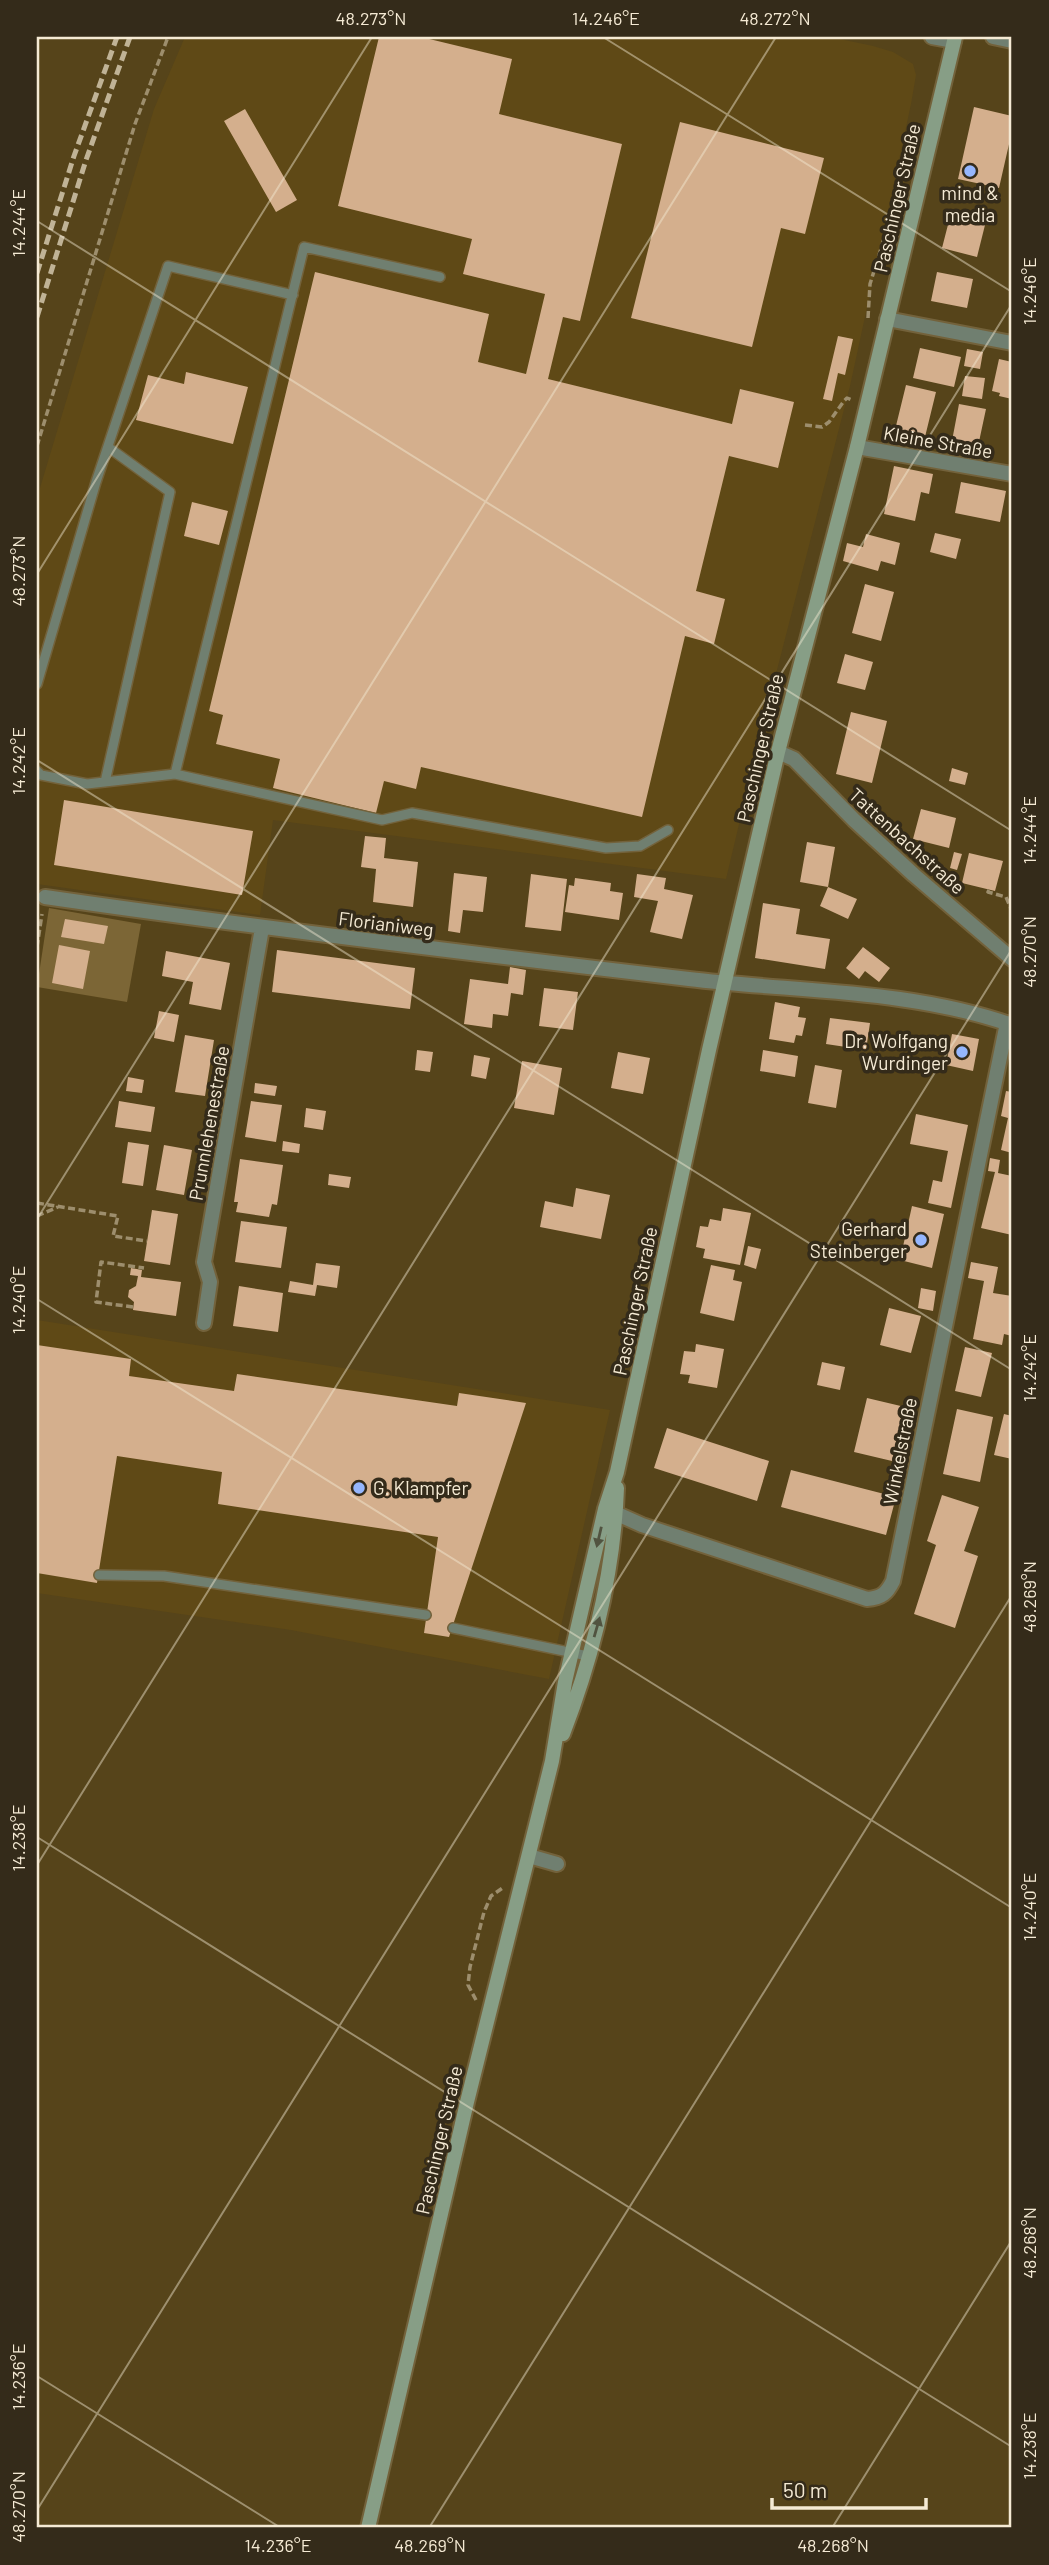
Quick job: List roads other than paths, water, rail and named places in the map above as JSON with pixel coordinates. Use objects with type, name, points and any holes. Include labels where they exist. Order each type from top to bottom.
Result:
[{"type":"street","points":[[932,37],[954,39]]},
{"type":"street","points":[[993,37],[1012,41]]},
{"type":"street","name":"Paschinger Straße","points":[[552,1761],[572,1710],[606,1586],[611,1512],[617,1472],[724,983],[778,752],[857,447],[954,39]]},
{"type":"street","points":[[887,319],[1012,343]]},
{"type":"street","name":"Kleine Straße","points":[[857,447],[1012,474]]},
{"type":"street","name":"Tattenbachstraße","points":[[778,752],[794,759],[905,868],[1012,959]]},
{"type":"street","name":"Florianiweg","points":[[45,897],[262,928],[724,983]]},
{"type":"street","name":"Prunnlehenestraße","points":[[204,1323],[210,1282],[204,1262],[262,928]]},
{"type":"street","name":"Winkelstraße","points":[[611,1512],[642,1525],[867,1599],[879,1598],[887,1592],[893,1581],[1010,1024],[963,1010],[913,1000],[724,983]]},
{"type":"street","name":"Paschinger Straße","points":[[368,2528],[552,1761],[572,1654],[611,1512]]},
{"type":"street","points":[[529,1856],[557,1864]]},
{"type":"lane","points":[[175,774],[304,247],[440,277]]},
{"type":"lane","points":[[37,684],[108,447],[168,266],[293,295]]},
{"type":"lane","points":[[105,782],[170,492],[108,447]]},
{"type":"lane","points":[[37,771],[41,775],[87,784],[175,774],[382,820],[412,813],[606,848],[640,846],[668,830]]},
{"type":"lane","points":[[99,1574],[164,1576],[426,1615]]},
{"type":"lane","points":[[453,1628],[588,1657]]},
{"type":"railway","points":[[37,273],[74,156],[117,37]]},
{"type":"railway","points":[[37,317],[86,160],[130,37]]},
{"type":"place","name":"mind & media","points":[[970,171]]},
{"type":"place","name":"Dr. Wolfgang Wurdinger","points":[[962,1052]]},
{"type":"place","name":"Gerhard Steinberger","points":[[921,1240]]},
{"type":"place","name":"G. Klampfer","points":[[359,1488]]}]
